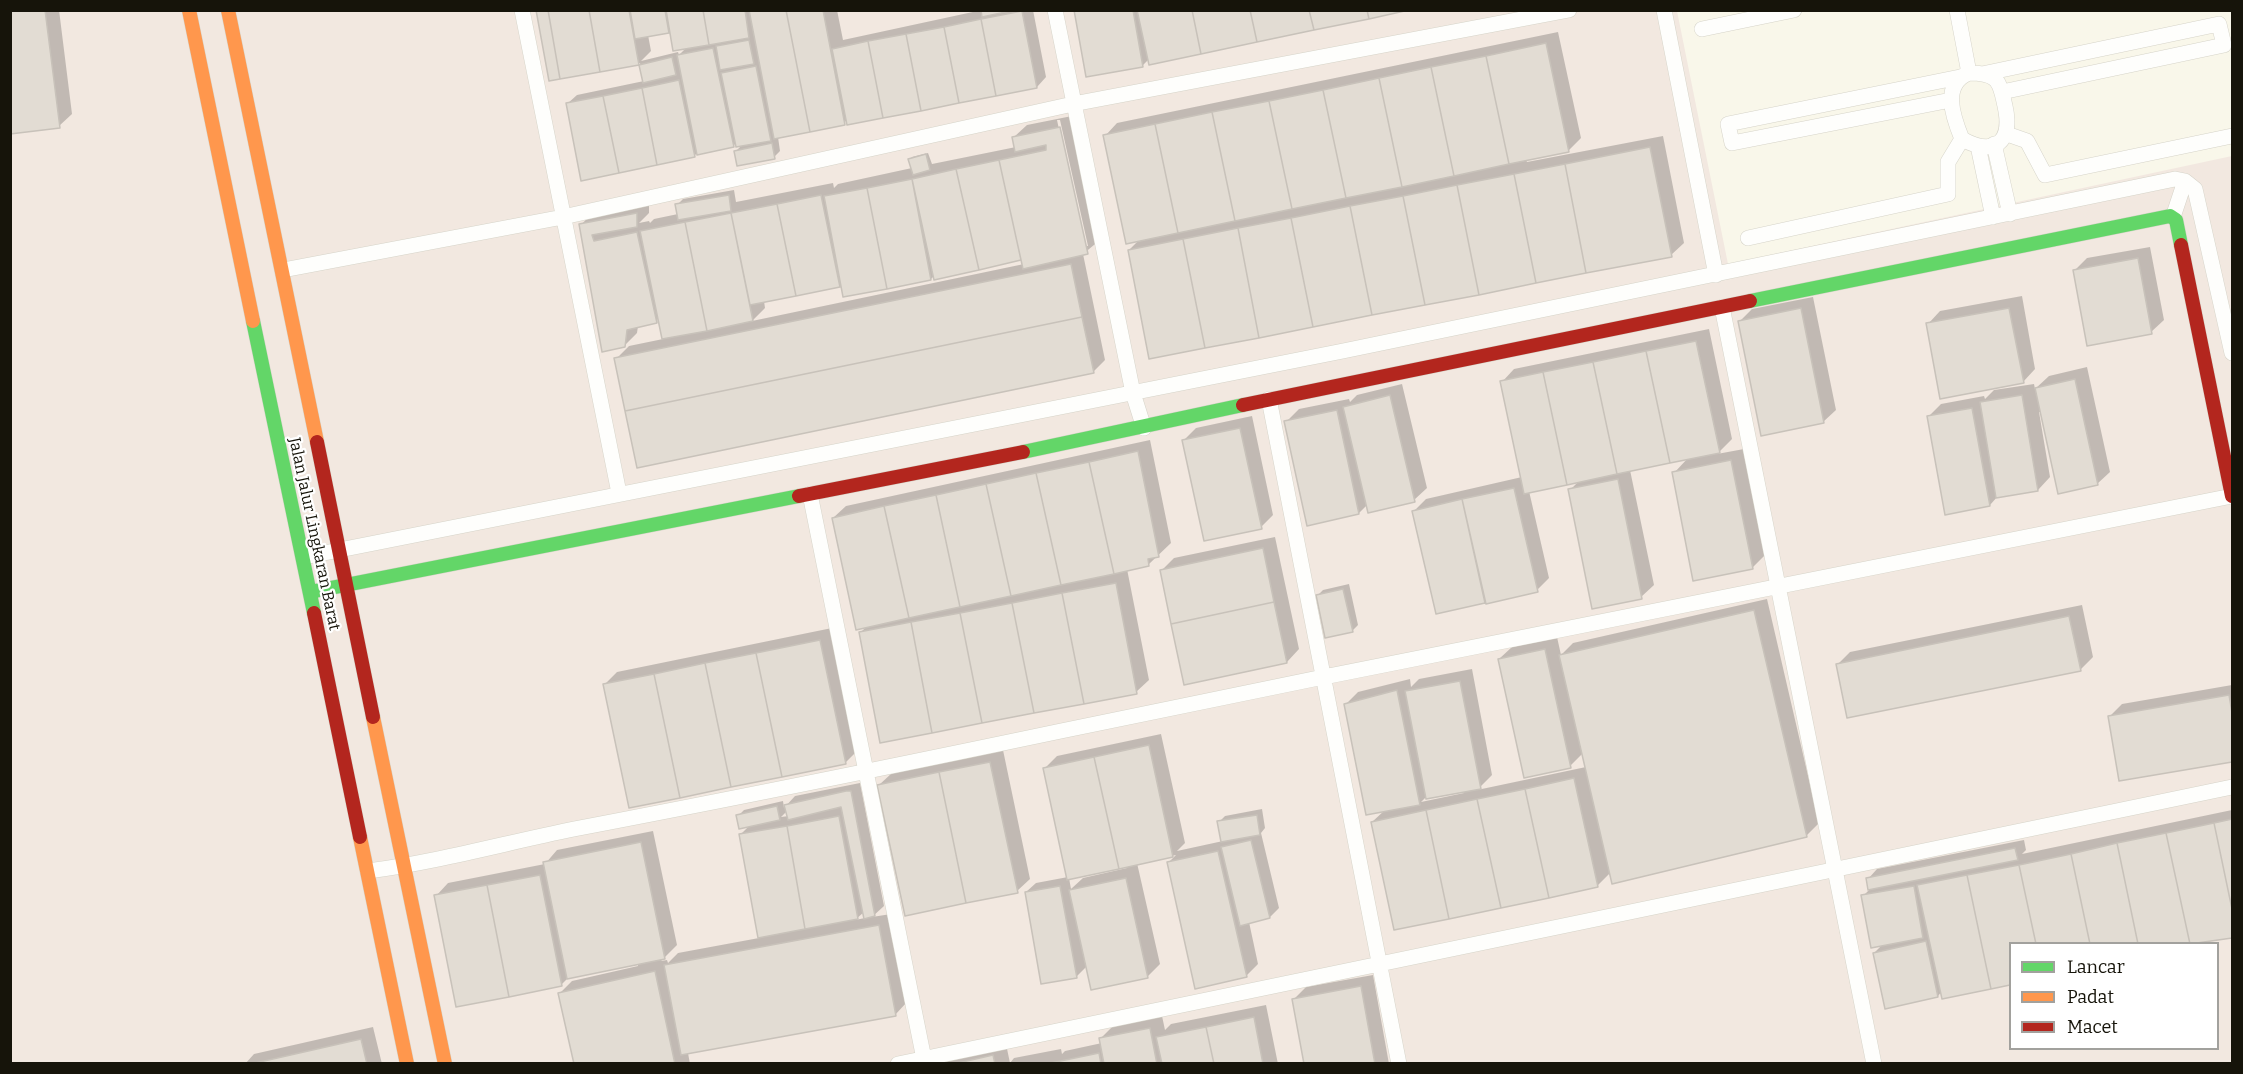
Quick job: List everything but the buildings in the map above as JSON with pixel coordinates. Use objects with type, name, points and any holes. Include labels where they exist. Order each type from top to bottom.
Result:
[{"type":"street","name":"Jalan Jalur Lingkaran Barat","points":[[189,10],[250,314],[304,557],[407,1064]]},
{"type":"street","name":"Jalan Jalur Lingkaran Barat","points":[[228,10],[445,1064]]},
{"type":"street","points":[[522,10],[620,493]]},
{"type":"street","points":[[1055,10],[1133,393],[1144,428]]},
{"type":"street","points":[[283,270],[563,217],[1073,104],[1569,10]]},
{"type":"street","points":[[1665,10],[1716,275]]},
{"type":"street","points":[[1702,29],[1794,10]]},
{"type":"street","points":[[1957,10],[1971,74]]},
{"type":"street","points":[[1951,100],[1732,143],[1728,124],[2219,24],[2224,45],[2002,92]]},
{"type":"street","points":[[1748,238],[1947,194],[1948,162],[1962,139],[1951,100],[1953,86],[1971,74],[1995,79],[2002,92],[2008,120],[2007,134],[2001,142],[1978,146],[1962,139]]},
{"type":"street","points":[[2007,134],[2027,141],[2045,175],[2232,136]]},
{"type":"street","points":[[1994,144],[2010,214]]},
{"type":"street","points":[[1978,146],[1994,217]]},
{"type":"street","points":[[304,557],[341,552],[620,493],[1133,393],[2175,179],[2185,181],[2195,189],[2232,353]]},
{"type":"street","points":[[2173,217],[2185,181]]},
{"type":"street","points":[[310,592],[1144,428],[1269,399],[2173,217]]},
{"type":"street","points":[[368,871],[403,866],[559,832],[866,773],[1322,677],[1778,585],[2232,496],[2176,220],[2173,217]]},
{"type":"street","points":[[1722,307],[1837,870],[1874,1064]]},
{"type":"street","points":[[1269,399],[1400,1064]]},
{"type":"street","points":[[810,494],[925,1061]]},
{"type":"street","points":[[898,1064],[925,1061],[1380,962],[1837,870],[2232,787]]},
{"type":"shaded area","points":[[10,11],[1677,11],[1728,264],[2232,156],[2232,1063],[11,1063]]},
{"type":"traffic: fast","points":[[1750,301],[2170,216],[2176,220],[2181,245]]},
{"type":"traffic: fast","points":[[253,321],[314,613]]},
{"type":"traffic: fast","points":[[1023,452],[1243,405]]},
{"type":"traffic: fast","points":[[310,592],[799,496]]},
{"type":"traffic: slow","points":[[189,10],[253,321]]},
{"type":"traffic: slow","points":[[228,10],[317,442]]},
{"type":"traffic: slow","points":[[373,717],[445,1064]]},
{"type":"traffic: slow","points":[[360,837],[407,1064]]},
{"type":"traffic: jam","points":[[2181,245],[2232,496]]},
{"type":"traffic: jam","points":[[1243,405],[1750,301]]},
{"type":"traffic: jam","points":[[317,442],[373,717]]},
{"type":"traffic: jam","points":[[799,496],[1023,452]]},
{"type":"traffic: jam","points":[[314,613],[360,837]]}]
